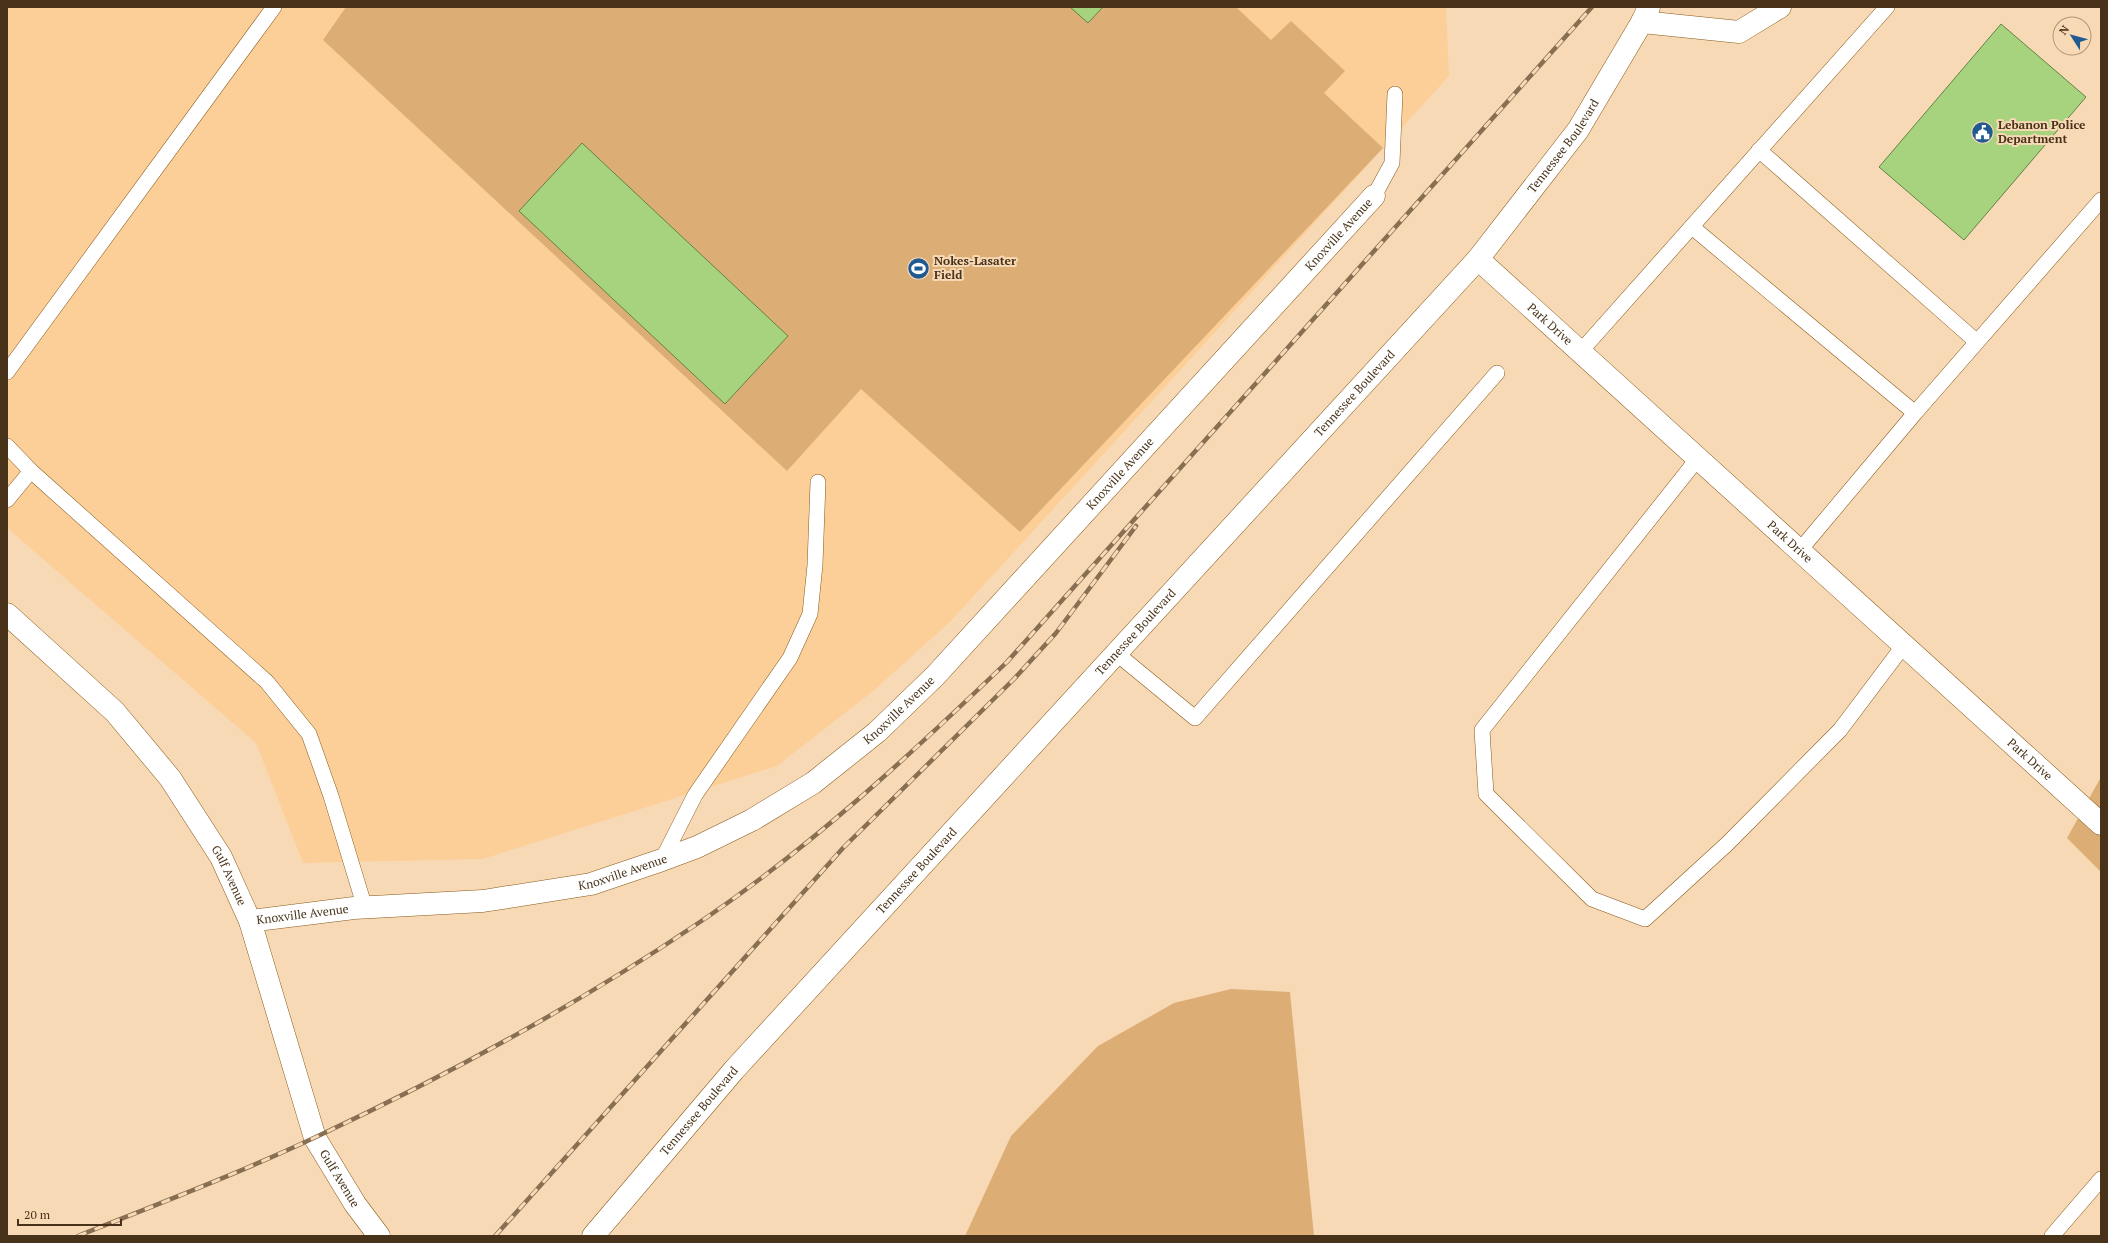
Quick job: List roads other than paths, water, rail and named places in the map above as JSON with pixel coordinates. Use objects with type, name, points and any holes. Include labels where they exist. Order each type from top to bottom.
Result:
[{"type":"street","points":[[1645,14],[1740,32],[1780,7]]},
{"type":"street","name":"Tennessee Boulevard","points":[[593,1236],[734,1070],[1478,259],[1578,130],[1645,14]]},
{"type":"street","name":"Knoxville Avenue","points":[[250,921],[365,908],[490,900],[591,884],[697,847],[758,816],[813,783],[877,732],[935,676],[1374,196]]},
{"type":"street","name":"Park Drive","points":[[1478,259],[2101,824]]},
{"type":"street","name":"Gulf Avenue","points":[[7,614],[115,712],[170,778],[221,857],[250,921],[316,1138],[355,1204],[379,1236]]},
{"type":"lane","points":[[7,372],[274,7]]},
{"type":"lane","points":[[1581,351],[1887,7]]},
{"type":"lane","points":[[1374,196],[1392,163],[1395,94]]},
{"type":"lane","points":[[1759,150],[1977,342]]},
{"type":"lane","points":[[1800,550],[1915,413],[2101,200]]},
{"type":"lane","points":[[1692,227],[1915,413]]},
{"type":"lane","points":[[1116,653],[1195,718],[1497,373]]},
{"type":"lane","points":[[7,446],[31,471],[267,682],[308,734],[331,796],[365,908]]},
{"type":"lane","points":[[1698,457],[1482,730],[1486,794],[1592,899],[1645,919],[1728,844],[1840,730],[1904,645]]},
{"type":"lane","points":[[7,500],[31,471]]},
{"type":"lane","points":[[662,860],[695,795],[790,658],[810,614],[815,565],[818,482]]},
{"type":"lane","points":[[2052,1236],[2101,1179]]},
{"type":"railway","points":[[78,1236],[199,1188],[289,1150],[367,1113],[463,1064],[557,1012],[694,926],[736,897],[817,834],[895,767],[1007,662],[1592,7]]},
{"type":"railway","points":[[495,1236],[843,848],[1014,679],[1056,633],[1136,526]]},
{"type":"place","name":"Lebanon Police Department","points":[[1983,132]]},
{"type":"place","name":"Nokes-Lasater Field","points":[[919,268]]}]
